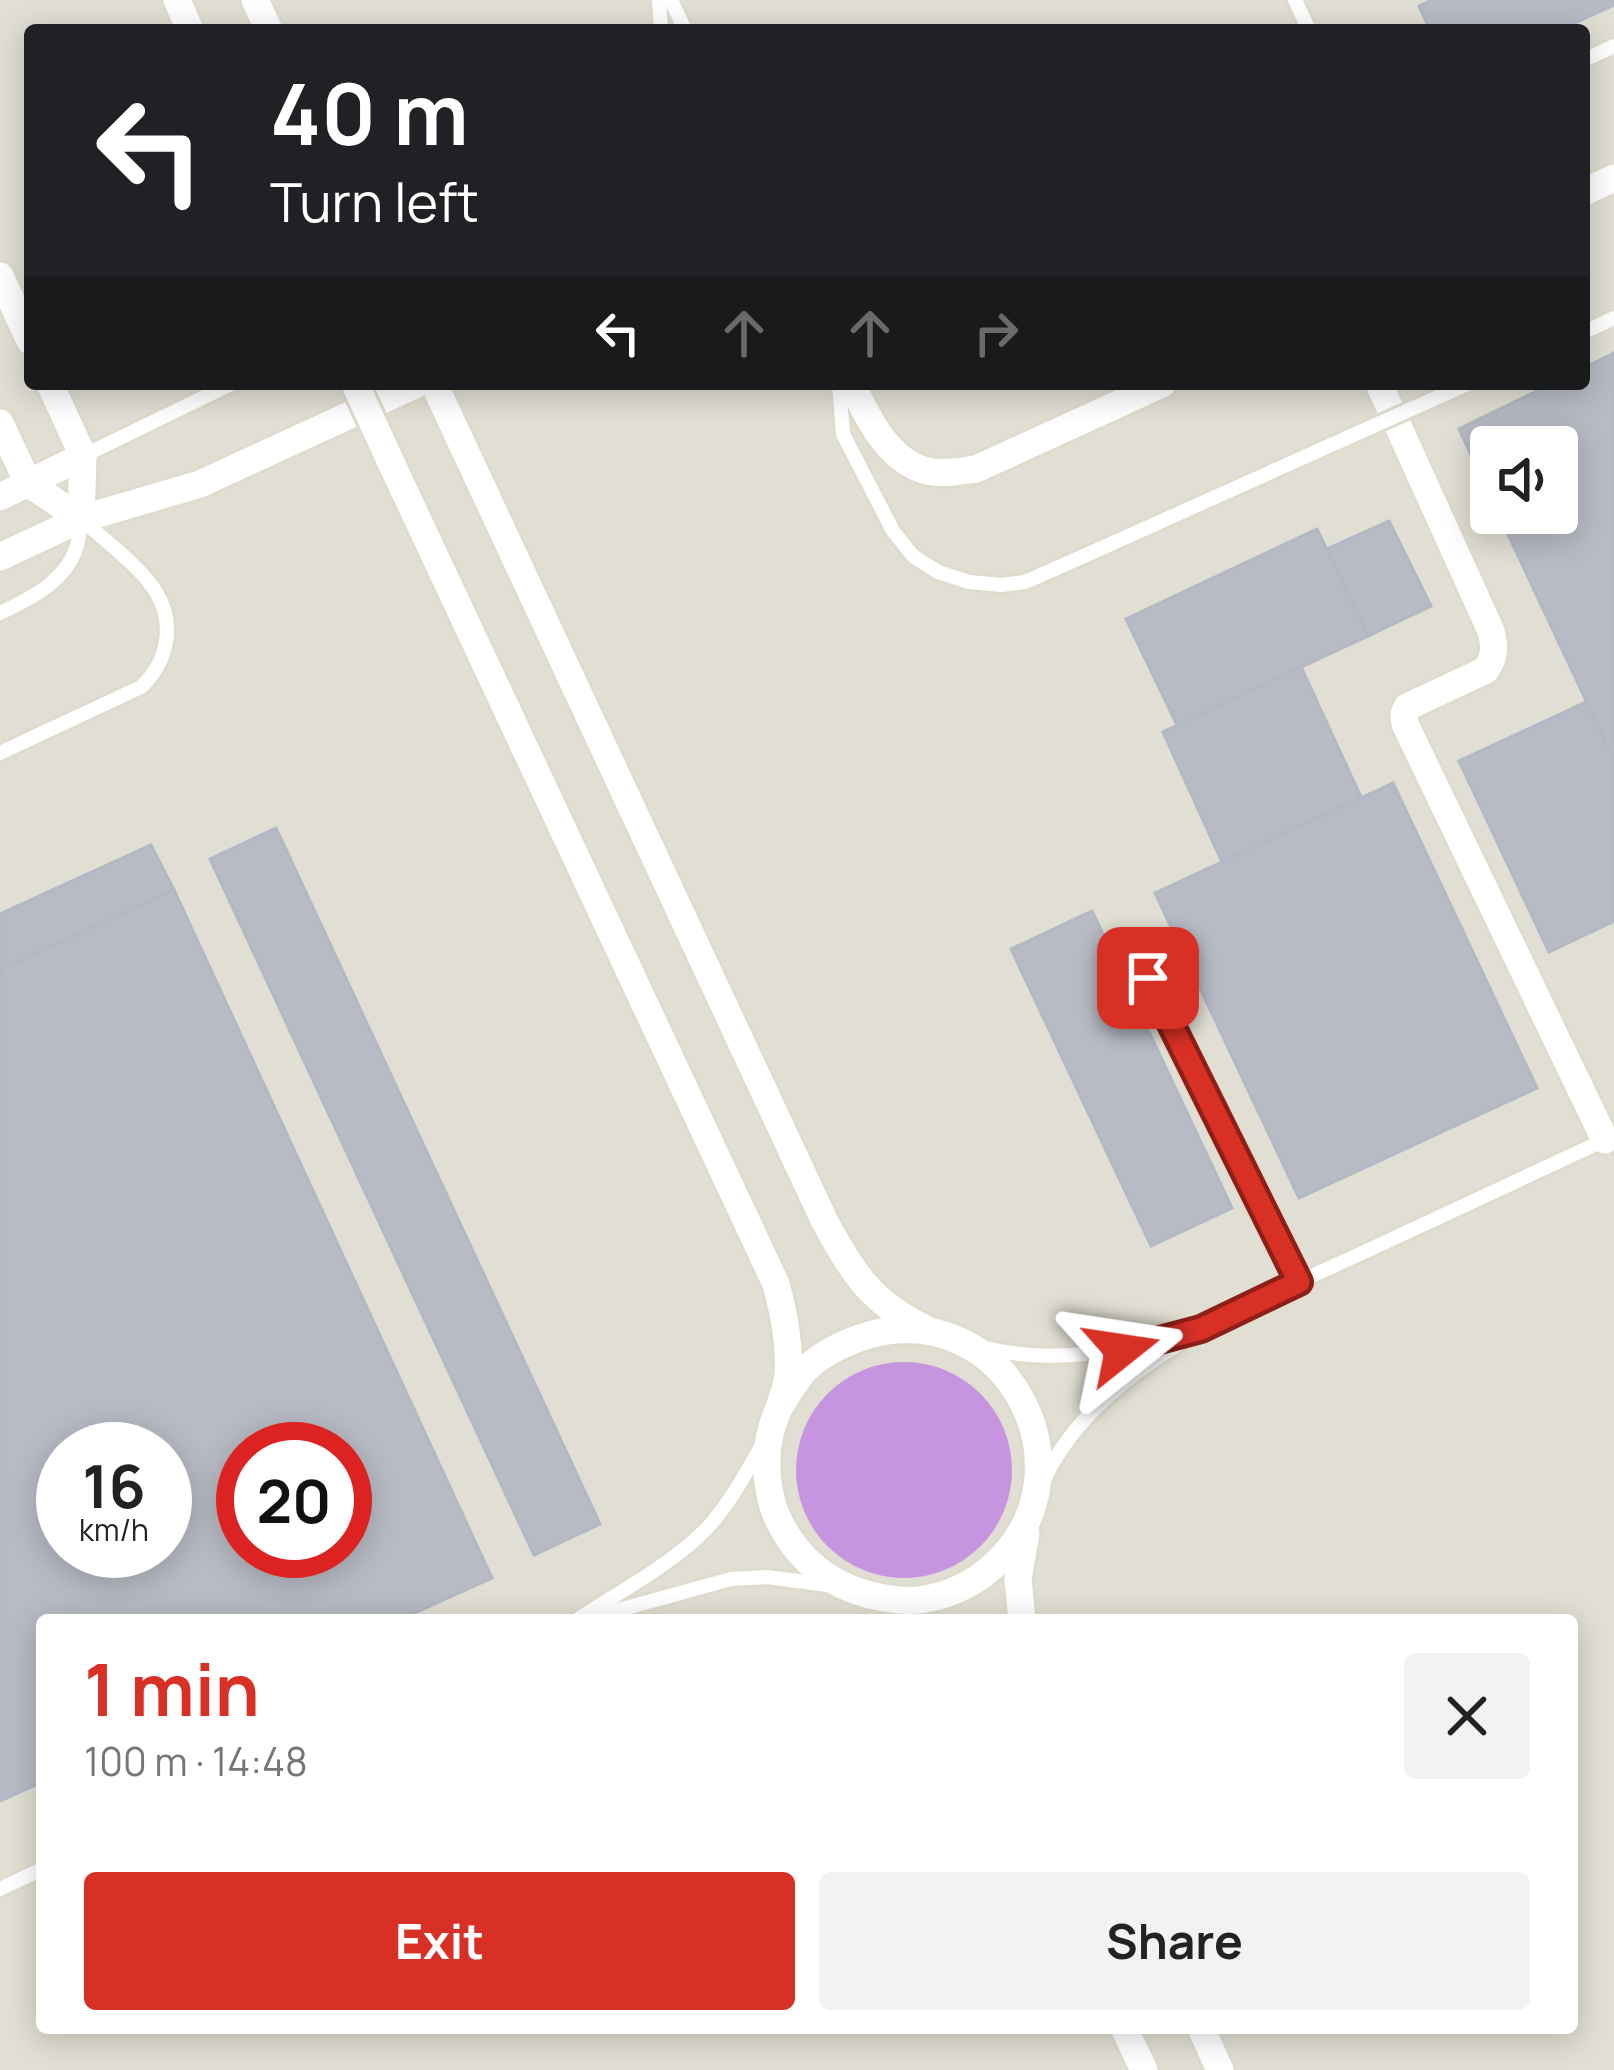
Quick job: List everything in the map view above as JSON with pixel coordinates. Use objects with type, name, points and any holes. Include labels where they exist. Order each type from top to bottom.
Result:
[{"type":"street","points":[[0,276],[24,328]]},
{"type":"street","points":[[53,390],[83,456],[81,519]]},
{"type":"street","points":[[358,390],[776,1284],[788,1350],[787,1380],[774,1420],[767,1479],[780,1523],[807,1562],[894,1614]]},
{"type":"street","points":[[0,557],[81,519],[200,484],[403,390]]},
{"type":"street","points":[[437,390],[825,1222],[848,1262],[869,1291],[899,1316],[992,1362],[1026,1406],[1040,1460],[1018,1579],[1021,1614]]},
{"type":"street","points":[[855,390],[883,440],[906,460],[926,471],[952,472],[976,469],[1149,390]]},
{"type":"street","points":[[1382,390],[1494,645],[1486,670],[1406,707],[1405,724],[1610,1138]]},
{"type":"street","points":[[0,423],[28,483],[81,519]]},
{"type":"street","points":[[0,497],[83,456]]},
{"type":"street","points":[[1148,978],[1299,1282]]},
{"type":"street","points":[[774,1420],[806,1369],[844,1342],[889,1330],[948,1337]]},
{"type":"street","points":[[858,1593],[908,1601],[945,1594],[979,1578],[1007,1554],[1032,1510]]},
{"type":"street","points":[[1127,2034],[1144,2070]]},
{"type":"street","points":[[1204,2034],[1220,2070]]},
{"type":"lane","points":[[83,456],[219,390]]},
{"type":"lane","points":[[839,390],[843,434],[893,531],[913,556],[938,572],[969,582],[1002,585],[1025,582],[1455,390]]},
{"type":"lane","points":[[0,613],[50,586],[76,548],[81,519]]},
{"type":"lane","points":[[0,753],[141,687],[164,656],[167,637],[158,595],[81,519]]},
{"type":"lane","points":[[1032,1510],[1054,1457],[1081,1422],[1138,1372],[1201,1329],[1610,1138]]},
{"type":"lane","points":[[948,1337],[1007,1354],[1054,1358],[1122,1350],[1201,1329]]},
{"type":"lane","points":[[589,1614],[706,1530],[732,1498],[774,1420]]},
{"type":"lane","points":[[602,1614],[731,1579],[767,1576],[858,1593]]},
{"type":"lane","points":[[0,1889],[36,1873]]},
{"type":"shaded area","points":[[0,0],[1614,0],[1614,2070],[0,2070]]},
{"type":"shaded area","points":[[904,1362],[945,1370],[980,1394],[1004,1429],[1012,1470],[1004,1511],[980,1546],[945,1570],[904,1578],[863,1570],[828,1546],[804,1511],[796,1470],[804,1429],[828,1394],[863,1370]]},
{"type":"building","points":[[1432,0],[1614,0],[1614,5],[1572,24],[1427,24],[1419,6]]},
{"type":"building","points":[[1614,353],[1614,760],[1508,534],[1578,534],[1578,426],[1470,426],[1470,453],[1459,429],[1539,390],[1590,390],[1590,365]]},
{"type":"building","points":[[1389,521],[1431,606],[1368,636],[1327,549]]},
{"type":"building","points":[[1317,529],[1368,636],[1177,725],[1126,619]]},
{"type":"building","points":[[1301,667],[1361,797],[1222,862],[1163,732]]},
{"type":"building","points":[[1586,702],[1614,760],[1614,921],[1549,952],[1459,761]]},
{"type":"building","points":[[1393,783],[1537,1088],[1299,1198],[1155,893]]},
{"type":"building","points":[[276,828],[600,1524],[534,1555],[210,859]]},
{"type":"building","points":[[151,845],[174,890],[0,970],[0,914]]},
{"type":"building","points":[[174,890],[492,1578],[412,1614],[36,1614],[36,1785],[0,1801],[0,970]]},
{"type":"building","points":[[1092,911],[1232,1208],[1151,1246],[1011,949]]},
{"type":"route","points":[[1122,1350],[1201,1329],[1299,1282],[1148,978]]}]
